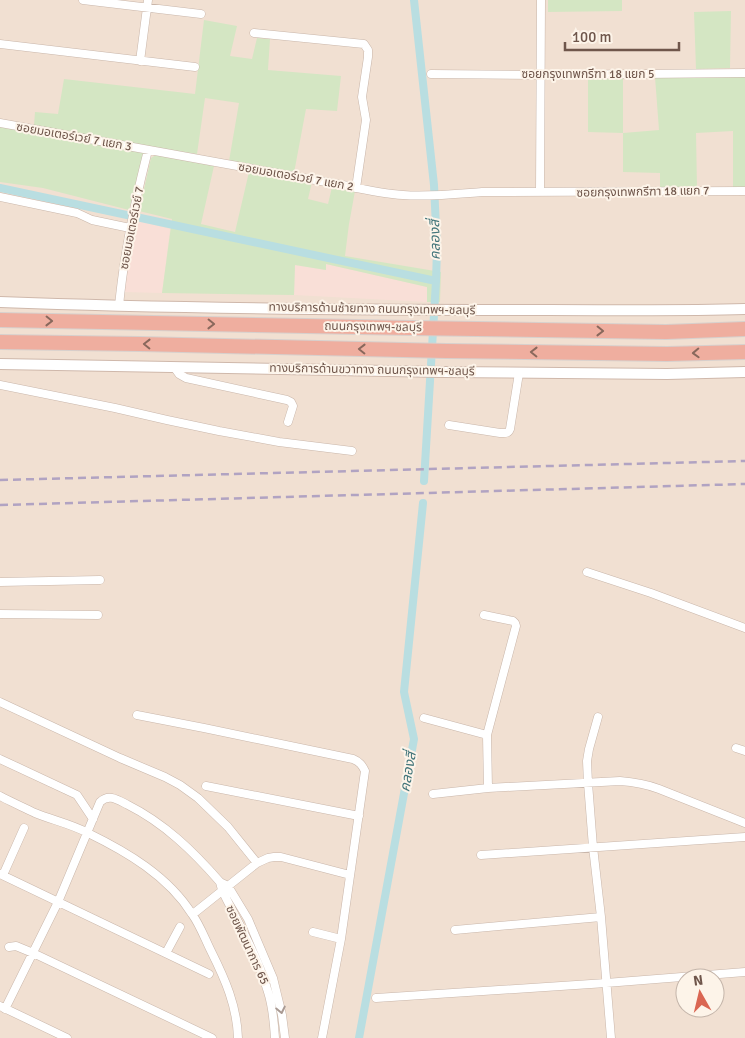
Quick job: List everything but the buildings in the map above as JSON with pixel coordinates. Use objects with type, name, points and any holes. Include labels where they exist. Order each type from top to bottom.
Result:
[{"type":"highway","name":"ถนนกรุงเทพฯ-ชลบุรี","points":[[0,320],[666,332],[745,329]]},
{"type":"highway","name":"ถนนกรุงเทพฯ-ชลบุรี","points":[[0,342],[667,354],[745,352]]},
{"type":"main road","name":"ทางบริการด้านซ้ายทาง ถนนกรุงเทพฯ-ชลบุรี","points":[[0,302],[119,306],[414,310],[666,311],[745,309]]},
{"type":"main road","name":"ทางบริการด้านขวาทาง ถนนกรุงเทพฯ-ชลบุรี","points":[[0,364],[519,373],[667,374],[745,372]]},
{"type":"street","points":[[83,0],[147,4],[201,14]]},
{"type":"street","points":[[540,192],[541,0]]},
{"type":"street","points":[[140,61],[147,4]]},
{"type":"street","points":[[254,33],[364,44],[368,50],[362,97],[366,120],[356,188]]},
{"type":"street","points":[[0,44],[195,68]]},
{"type":"street","name":"ซอยกรุงเทพกรีฑา 18 แยก 5","points":[[431,74],[745,73]]},
{"type":"street","name":"ซอยมอเตอร์เวย์ 7 แยก 3","points":[[0,124],[148,150]]},
{"type":"street","name":"ซอยมอเตอร์เวย์ 7 แยก 2","points":[[148,150],[402,196],[444,194]]},
{"type":"street","name":"ซอยมอเตอร์เวย์ 7","points":[[119,306],[130,226],[148,150]]},
{"type":"street","name":"ซอยกรุงเทพกรีฑา 18 แยก 7","points":[[444,194],[482,192],[745,191]]},
{"type":"street","points":[[0,197],[77,213],[92,220],[130,226]]},
{"type":"street","points":[[174,367],[186,378],[287,400],[291,402],[292,406],[288,422]]},
{"type":"street","points":[[449,425],[500,433],[509,432],[519,373]]},
{"type":"street","points":[[0,385],[219,431],[279,442],[352,451]]},
{"type":"street","points":[[587,572],[651,593],[745,628]]},
{"type":"street","points":[[0,582],[100,580]]},
{"type":"street","points":[[0,614],[98,615]]},
{"type":"street","points":[[484,615],[513,621],[516,626],[487,735],[488,788]]},
{"type":"street","points":[[0,702],[180,785],[198,798],[228,827],[257,863]]},
{"type":"street","points":[[137,715],[213,729],[360,762],[365,771],[359,816],[341,939],[322,1038]]},
{"type":"street","points":[[598,717],[587,761],[611,1038]]},
{"type":"street","points":[[424,718],[487,735]]},
{"type":"street","points":[[736,748],[745,751]]},
{"type":"street","points":[[0,759],[77,795],[93,819],[58,902],[2,1007],[67,1038]]},
{"type":"street","points":[[433,794],[488,788],[635,782],[646,784],[745,823]]},
{"type":"street","points":[[206,786],[359,816]]},
{"type":"street","points":[[0,796],[36,813],[87,832],[130,856],[173,889],[193,914],[224,975],[232,997],[238,1027],[238,1038]]},
{"type":"street","name":"ซอยพัฒนาการ 65","points":[[93,819],[100,802],[111,797],[143,812],[170,832],[223,886],[248,920],[274,978],[285,1038]]},
{"type":"street","points":[[24,828],[2,875],[209,974]]},
{"type":"street","points":[[480,855],[745,837]]},
{"type":"street","points":[[193,914],[223,886],[257,863],[268,858],[274,857],[350,874]]},
{"type":"street","name":"ซอยพัฒนาการ 65","points":[[223,886],[260,966],[273,1012],[275,1038]]},
{"type":"street","points":[[455,930],[601,917]]},
{"type":"street","points":[[166,953],[180,927]]},
{"type":"street","points":[[313,932],[341,939]]},
{"type":"street","points":[[9,947],[16,946],[32,953],[212,1038]]},
{"type":"street","points":[[376,998],[606,984],[745,972]]},
{"type":"shaded area","points":[[0,0],[745,0],[745,1038],[0,1038]]},
{"type":"shaded area","points":[[135,220],[170,229],[162,293],[124,292]]},
{"type":"shaded area","points":[[326,264],[427,287],[427,302],[294,295],[295,265],[325,270]]},
{"type":"green space","points":[[548,0],[622,0],[622,11],[548,12]]},
{"type":"green space","points":[[731,11],[730,68],[696,69],[694,12]]},
{"type":"green space","points":[[204,20],[237,26],[230,56],[252,59],[257,38],[270,39],[268,70],[341,76],[337,111],[306,109],[294,173],[229,161],[239,103],[205,98],[197,154],[85,136],[34,125],[35,112],[58,114],[64,79],[195,94]]},
{"type":"green space","points":[[745,75],[745,188],[733,188],[733,131],[696,133],[697,189],[660,189],[660,173],[623,172],[623,133],[659,130],[655,77]]},
{"type":"green space","points":[[588,76],[623,76],[623,133],[588,132]]},
{"type":"green space","points":[[0,127],[144,152],[129,210],[43,188],[0,182]]},
{"type":"green space","points":[[156,155],[214,166],[201,224],[235,232],[249,172],[312,182],[308,199],[328,204],[332,187],[355,191],[345,256],[441,272],[440,302],[427,302],[427,287],[326,264],[326,270],[295,265],[294,295],[162,293],[172,219],[139,211],[151,158]]},
{"type":"waterway","name":"คลองสี่","points":[[414,0],[434,185],[437,249],[424,481]]},
{"type":"waterway","points":[[0,188],[436,281]]},
{"type":"waterway","name":"คลองสี่","points":[[359,1038],[414,739],[404,692],[423,503]]},
{"type":"railway","points":[[0,480],[745,461]]},
{"type":"railway","points":[[0,505],[745,484]]}]
